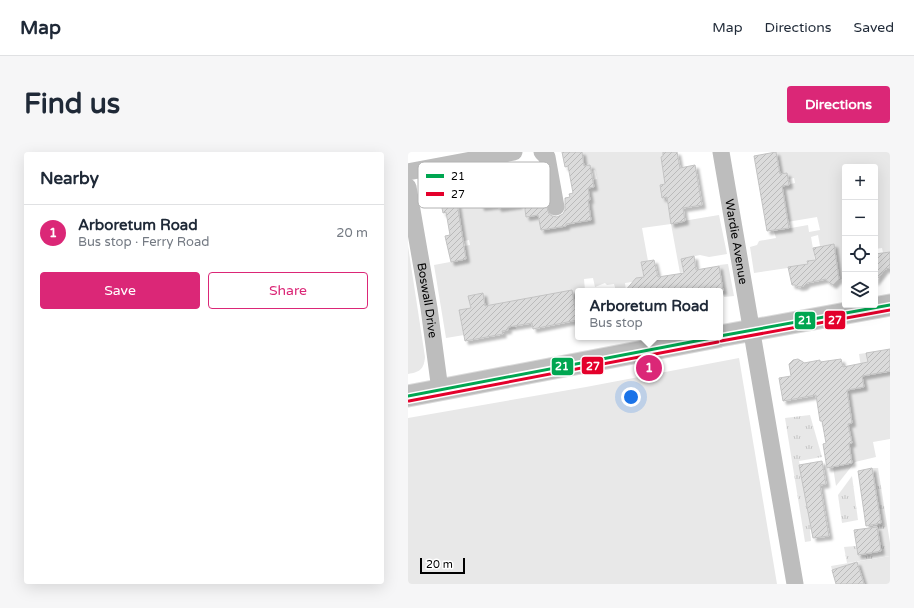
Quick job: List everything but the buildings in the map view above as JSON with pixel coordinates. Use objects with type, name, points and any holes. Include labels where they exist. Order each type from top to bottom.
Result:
[{"type":"main road","points":[[723,335],[890,304]]},
{"type":"main road","points":[[408,396],[701,340]]},
{"type":"street","points":[[461,162],[514,152]]},
{"type":"street","points":[[542,152],[547,157],[548,162]]},
{"type":"street","name":"Wardie Avenue","points":[[721,152],[795,584]]},
{"type":"street","points":[[408,172],[418,170]]},
{"type":"street","points":[[550,174],[556,207]]},
{"type":"street","name":"Boswall Drive","points":[[408,187],[429,308],[440,390]]},
{"type":"green space","points":[[582,152],[663,152],[663,156],[661,157],[665,184],[660,185],[662,198],[668,197],[671,223],[719,215],[727,254],[709,257],[700,255],[681,259],[683,272],[680,273],[671,224],[642,228],[648,261],[641,262],[643,274],[646,280],[625,283],[626,288],[615,288],[614,284],[607,285],[605,283],[595,287],[593,278],[584,279],[585,288],[575,288],[575,307],[568,308],[568,304],[574,303],[572,291],[515,326],[516,329],[508,330],[503,305],[497,304],[484,306],[485,303],[483,293],[469,296],[470,305],[472,308],[459,310],[464,335],[446,338],[434,265],[466,259],[464,250],[449,252],[448,249],[470,245],[469,240],[459,242],[458,227],[461,227],[458,212],[460,212],[460,208],[525,208],[526,216],[540,214],[541,230],[574,224],[588,200],[590,200],[588,188],[592,180],[597,179],[595,170],[591,171],[584,166]]},
{"type":"green space","points":[[776,152],[890,152],[890,252],[883,253],[882,248],[878,249],[878,164],[842,164],[842,279],[839,280],[834,244],[820,246],[818,235],[811,237],[815,260],[807,261],[808,265],[754,273],[750,247],[757,245],[759,241],[776,238],[774,231],[808,225],[809,232],[820,230],[817,217],[781,223],[782,186],[795,183],[794,178],[788,179],[787,173],[780,174]]},
{"type":"green space","points":[[408,246],[425,357],[424,364],[421,369],[408,374]]},
{"type":"green space","points":[[728,264],[734,296],[724,297],[719,265]]},
{"type":"green space","points":[[866,353],[870,370],[884,373],[890,372],[890,439],[873,442],[876,457],[855,462],[836,486],[833,467],[852,463],[849,444],[852,443],[848,424],[852,423],[847,390],[864,387],[859,354]]},
{"type":"green space","points":[[739,358],[777,584],[408,584],[408,418],[586,387]]},
{"type":"green space","points":[[810,415],[822,457],[799,461],[812,529],[810,530],[811,541],[805,542],[785,418]]},
{"type":"green space","points":[[872,468],[878,468],[890,543],[890,556],[847,563],[844,547],[856,546],[858,554],[881,551],[877,524],[881,523]]},
{"type":"green space","points":[[852,476],[858,520],[842,523],[838,495]]},
{"type":"green space","points":[[890,556],[890,584],[864,584],[859,568],[845,572],[843,567],[832,570],[831,566]]},
{"type":"transit line","name":"21","points":[[723,335],[890,305]]},
{"type":"transit line","name":"27","points":[[721,341],[890,310]]},
{"type":"transit line","name":"21","points":[[408,396],[701,340]]},
{"type":"transit line","name":"27","points":[[409,401],[718,342]]},
{"type":"place","name":"Arboretum Road","points":[[649,368]]}]
